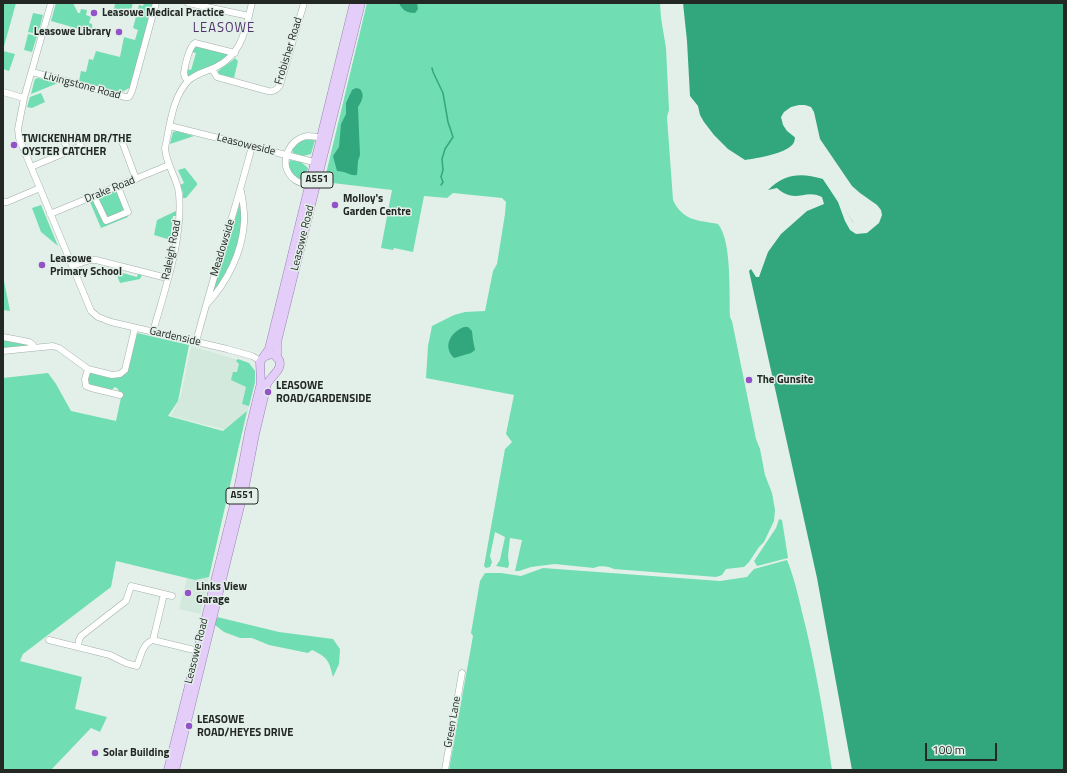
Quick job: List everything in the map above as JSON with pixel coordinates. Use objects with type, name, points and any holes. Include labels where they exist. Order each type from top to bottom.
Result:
[{"type":"main road","name":"Leasowe Road","points":[[175,770],[261,382],[263,362],[269,349],[309,185],[318,163],[321,138],[354,3]]},
{"type":"main road","name":"Leasowe Road","points":[[277,358],[277,342],[318,163],[361,3]]},
{"type":"main road","points":[[272,355],[277,358],[280,366],[274,373],[266,373],[263,362],[272,355]]},
{"type":"main road","name":"Leasowe Road","points":[[168,770],[245,486],[267,384],[274,373]]},
{"type":"street","points":[[51,3],[24,98],[18,129],[19,138],[50,214],[72,266],[90,260],[96,260],[167,278]]},
{"type":"street","name":"Livingstone Road","points":[[32,72],[125,98],[129,97],[132,91],[156,3]]},
{"type":"street","points":[[188,3],[204,5],[249,16]]},
{"type":"street","points":[[212,69],[223,64],[235,53],[243,38],[252,3]]},
{"type":"street","name":"Frobisher Road","points":[[212,69],[217,78],[272,92],[278,90],[304,3]]},
{"type":"street","points":[[188,81],[185,78],[184,73],[191,46],[195,43],[235,53]]},
{"type":"street","name":"Raleigh Road","points":[[153,332],[178,233],[179,192],[169,165],[165,148],[178,96],[188,81],[203,72],[212,69]]},
{"type":"street","points":[[3,92],[24,98]]},
{"type":"street","name":"Leasoweside","points":[[170,126],[318,163]]},
{"type":"street","points":[[309,185],[298,182],[290,176],[286,164],[287,155],[296,140],[310,136],[321,138]]},
{"type":"street","points":[[123,144],[136,179]]},
{"type":"street","name":"Meadowside","points":[[196,342],[205,307],[241,190],[252,146]]},
{"type":"street","points":[[31,167],[68,151]]},
{"type":"street","name":"Drake Road","points":[[50,214],[169,165]]},
{"type":"street","points":[[94,196],[106,221],[128,212],[118,187]]},
{"type":"street","points":[[3,202],[7,202],[40,188]]},
{"type":"street","name":"Meadowside","points":[[205,307],[218,292],[231,270],[238,251],[244,222],[241,190]]},
{"type":"street","name":"Gardenside","points":[[72,266],[91,311],[98,317],[135,328],[252,356],[263,362]]},
{"type":"street","points":[[3,351],[53,346],[59,348],[88,369],[112,375],[120,374],[125,370],[135,328]]},
{"type":"street","points":[[3,337],[29,342],[34,348]]},
{"type":"street","points":[[88,369],[85,378],[86,386],[120,394]]},
{"type":"street","points":[[78,647],[81,636],[126,602],[131,586],[172,596]]},
{"type":"street","points":[[153,640],[164,594]]},
{"type":"street","points":[[49,640],[110,655],[137,666],[144,646],[153,640],[201,651]]},
{"type":"street","name":"Green Lane","points":[[445,770],[462,673]]},
{"type":"shaded area","points":[[3,3],[16,3],[3,50]]},
{"type":"shaded area","points":[[56,3],[73,3],[78,13],[80,13],[81,9],[87,10],[86,15],[91,17],[89,23],[92,24],[93,33],[51,21]]},
{"type":"shaded area","points":[[115,3],[133,3],[130,14],[114,10]]},
{"type":"shaded area","points":[[144,3],[153,3],[131,87],[120,93],[80,82],[81,71],[86,72],[89,59],[93,60],[96,51],[120,57],[124,37],[135,40],[138,30],[133,28],[139,5],[143,6]]},
{"type":"shaded area","points":[[367,3],[660,3],[666,48],[669,110],[667,117],[673,200],[681,212],[686,216],[697,220],[718,224],[726,242],[729,268],[730,317],[756,439],[760,449],[765,475],[772,493],[775,510],[774,521],[764,542],[744,567],[726,569],[722,575],[716,577],[614,569],[604,566],[594,568],[555,564],[515,571],[522,540],[510,538],[508,568],[496,566],[500,560],[505,537],[495,532],[490,556],[492,562],[490,567],[486,568],[484,566],[505,449],[512,442],[506,434],[514,395],[426,378],[428,346],[432,326],[454,315],[465,312],[485,311],[493,271],[497,264],[506,202],[502,198],[453,193],[447,198],[424,196],[413,252],[394,248],[393,250],[381,248],[392,190],[324,182]]},
{"type":"shaded area","points":[[399,3],[417,3],[418,9],[415,13],[405,11]]},
{"type":"shaded area","points":[[683,3],[1064,3],[1064,770],[852,770],[817,578],[749,271],[751,269],[756,277],[759,277],[768,252],[781,234],[807,211],[824,204],[822,197],[816,195],[810,194],[795,196],[784,193],[777,188],[768,190],[781,180],[788,177],[801,175],[823,179],[856,226],[866,223],[869,214],[809,126],[799,119],[793,123],[791,132],[795,135],[795,141],[793,144],[777,153],[756,158],[745,160],[728,149],[714,135],[704,122],[700,115],[698,106],[690,96]]},
{"type":"shaded area","points":[[33,13],[43,15],[38,34],[28,32]]},
{"type":"shaded area","points":[[28,34],[37,36],[32,52],[24,50]]},
{"type":"shaded area","points":[[197,46],[228,53],[230,55],[227,59],[189,77],[187,69],[191,70],[196,53],[192,52],[193,48]]},
{"type":"shaded area","points":[[3,51],[15,54],[9,71],[3,69]]},
{"type":"shaded area","points":[[235,58],[238,61],[234,78],[219,75],[217,73],[220,69]]},
{"type":"shaded area","points":[[38,78],[58,83],[31,94],[35,79]]},
{"type":"shaded area","points":[[356,88],[362,91],[363,96],[358,107],[360,155],[357,175],[354,175],[337,171],[333,156],[339,147],[341,124],[346,114],[346,103],[352,90]]},
{"type":"shaded area","points":[[41,93],[45,102],[32,108],[27,107],[30,97]]},
{"type":"shaded area","points":[[177,131],[194,136],[170,144],[173,132]]},
{"type":"shaded area","points":[[300,140],[315,140],[311,154],[303,156],[293,153],[292,149]]},
{"type":"shaded area","points":[[290,160],[301,162],[308,168],[305,182],[291,174],[288,167]]},
{"type":"shaded area","points":[[185,168],[197,185],[186,198],[183,198],[180,185],[184,183],[178,170]]},
{"type":"shaded area","points":[[117,190],[125,209],[121,211],[123,216],[127,215],[128,217],[101,228],[90,202]]},
{"type":"shaded area","points":[[240,203],[242,204],[237,248],[225,276],[212,293]]},
{"type":"shaded area","points":[[41,205],[58,246],[41,232],[32,208]]},
{"type":"shaded area","points":[[176,211],[176,216],[173,216],[171,233],[175,234],[174,241],[154,235],[157,220]]},
{"type":"shaded area","points":[[114,267],[119,269],[119,272],[137,277],[138,274],[142,275],[140,279],[120,283]]},
{"type":"shaded area","points":[[3,276],[10,311],[3,310]]},
{"type":"shaded area","points":[[464,327],[468,327],[472,331],[475,350],[471,353],[454,358],[450,353],[448,344],[455,332]]},
{"type":"shaded area","points":[[137,333],[189,345],[178,401],[168,416],[223,431],[247,411],[209,577],[195,580],[116,561],[111,587],[23,654],[20,661],[82,677],[75,709],[107,717],[100,732],[91,728],[51,770],[3,770],[3,378],[48,373],[71,411],[116,421],[122,393],[115,387],[110,391],[89,386],[87,379],[89,372],[123,375]]},
{"type":"shaded area","points":[[3,339],[28,344],[28,346],[3,349]]},
{"type":"shaded area","points":[[191,346],[249,363],[255,371],[255,382],[242,434],[171,416],[181,395]]},
{"type":"shaded area","points":[[238,359],[249,363],[255,371],[255,382],[249,406],[242,404],[246,387],[231,380],[233,372],[237,372],[239,364],[236,361]]},
{"type":"shaded area","points":[[779,519],[782,520],[788,558],[757,566],[754,561],[776,528]]},
{"type":"shaded area","points":[[787,560],[795,585],[810,646],[827,734],[832,770],[449,770],[473,636],[471,633],[480,581],[485,573],[501,573],[521,576],[543,568],[720,581],[747,577],[754,569]]},
{"type":"shaded area","points":[[209,577],[201,614],[179,609],[187,578],[195,580]]},
{"type":"shaded area","points":[[217,617],[279,632],[333,639],[340,649],[339,664],[333,677],[329,663],[317,652],[312,650],[308,653],[269,645],[252,638],[240,638],[224,632],[215,625]]},
{"type":"pier","points":[[799,105],[811,107],[814,112],[820,139],[852,186],[877,205],[881,210],[882,215],[879,223],[867,233],[856,234],[850,230],[838,202],[821,176],[825,178],[853,222],[859,224],[865,222],[867,215],[863,208],[849,201],[812,141],[804,123],[799,121],[795,124],[793,131],[797,134],[797,139],[787,131],[783,125],[781,117],[784,112],[791,107]]},
{"type":"waterway","points":[[432,68],[443,93],[448,122],[453,137],[445,149],[442,159],[443,170],[441,177],[443,182],[441,185]]},
{"type":"place","name":"Leasowe Medical Practice","points":[[94,13]]},
{"type":"place","name":"Leasowe Library","points":[[119,32]]},
{"type":"place","name":"TWICKENHAM DR/THE OYSTER CATCHER","points":[[14,145]]},
{"type":"place","name":"Molloy's Garden Centre","points":[[335,205]]},
{"type":"place","name":"Leasowe Primary School","points":[[42,265]]},
{"type":"place","name":"The Gunsite","points":[[749,380]]},
{"type":"place","name":"LEASOWE ROAD/GARDENSIDE","points":[[268,392]]},
{"type":"place","name":"Links View Garage","points":[[188,593]]},
{"type":"place","name":"LEASOWE ROAD/HEYES DRIVE","points":[[189,726]]},
{"type":"place","name":"Solar Building","points":[[95,753]]},
{"type":"district","name":"LEASOWE","points":[[224,29]]}]
